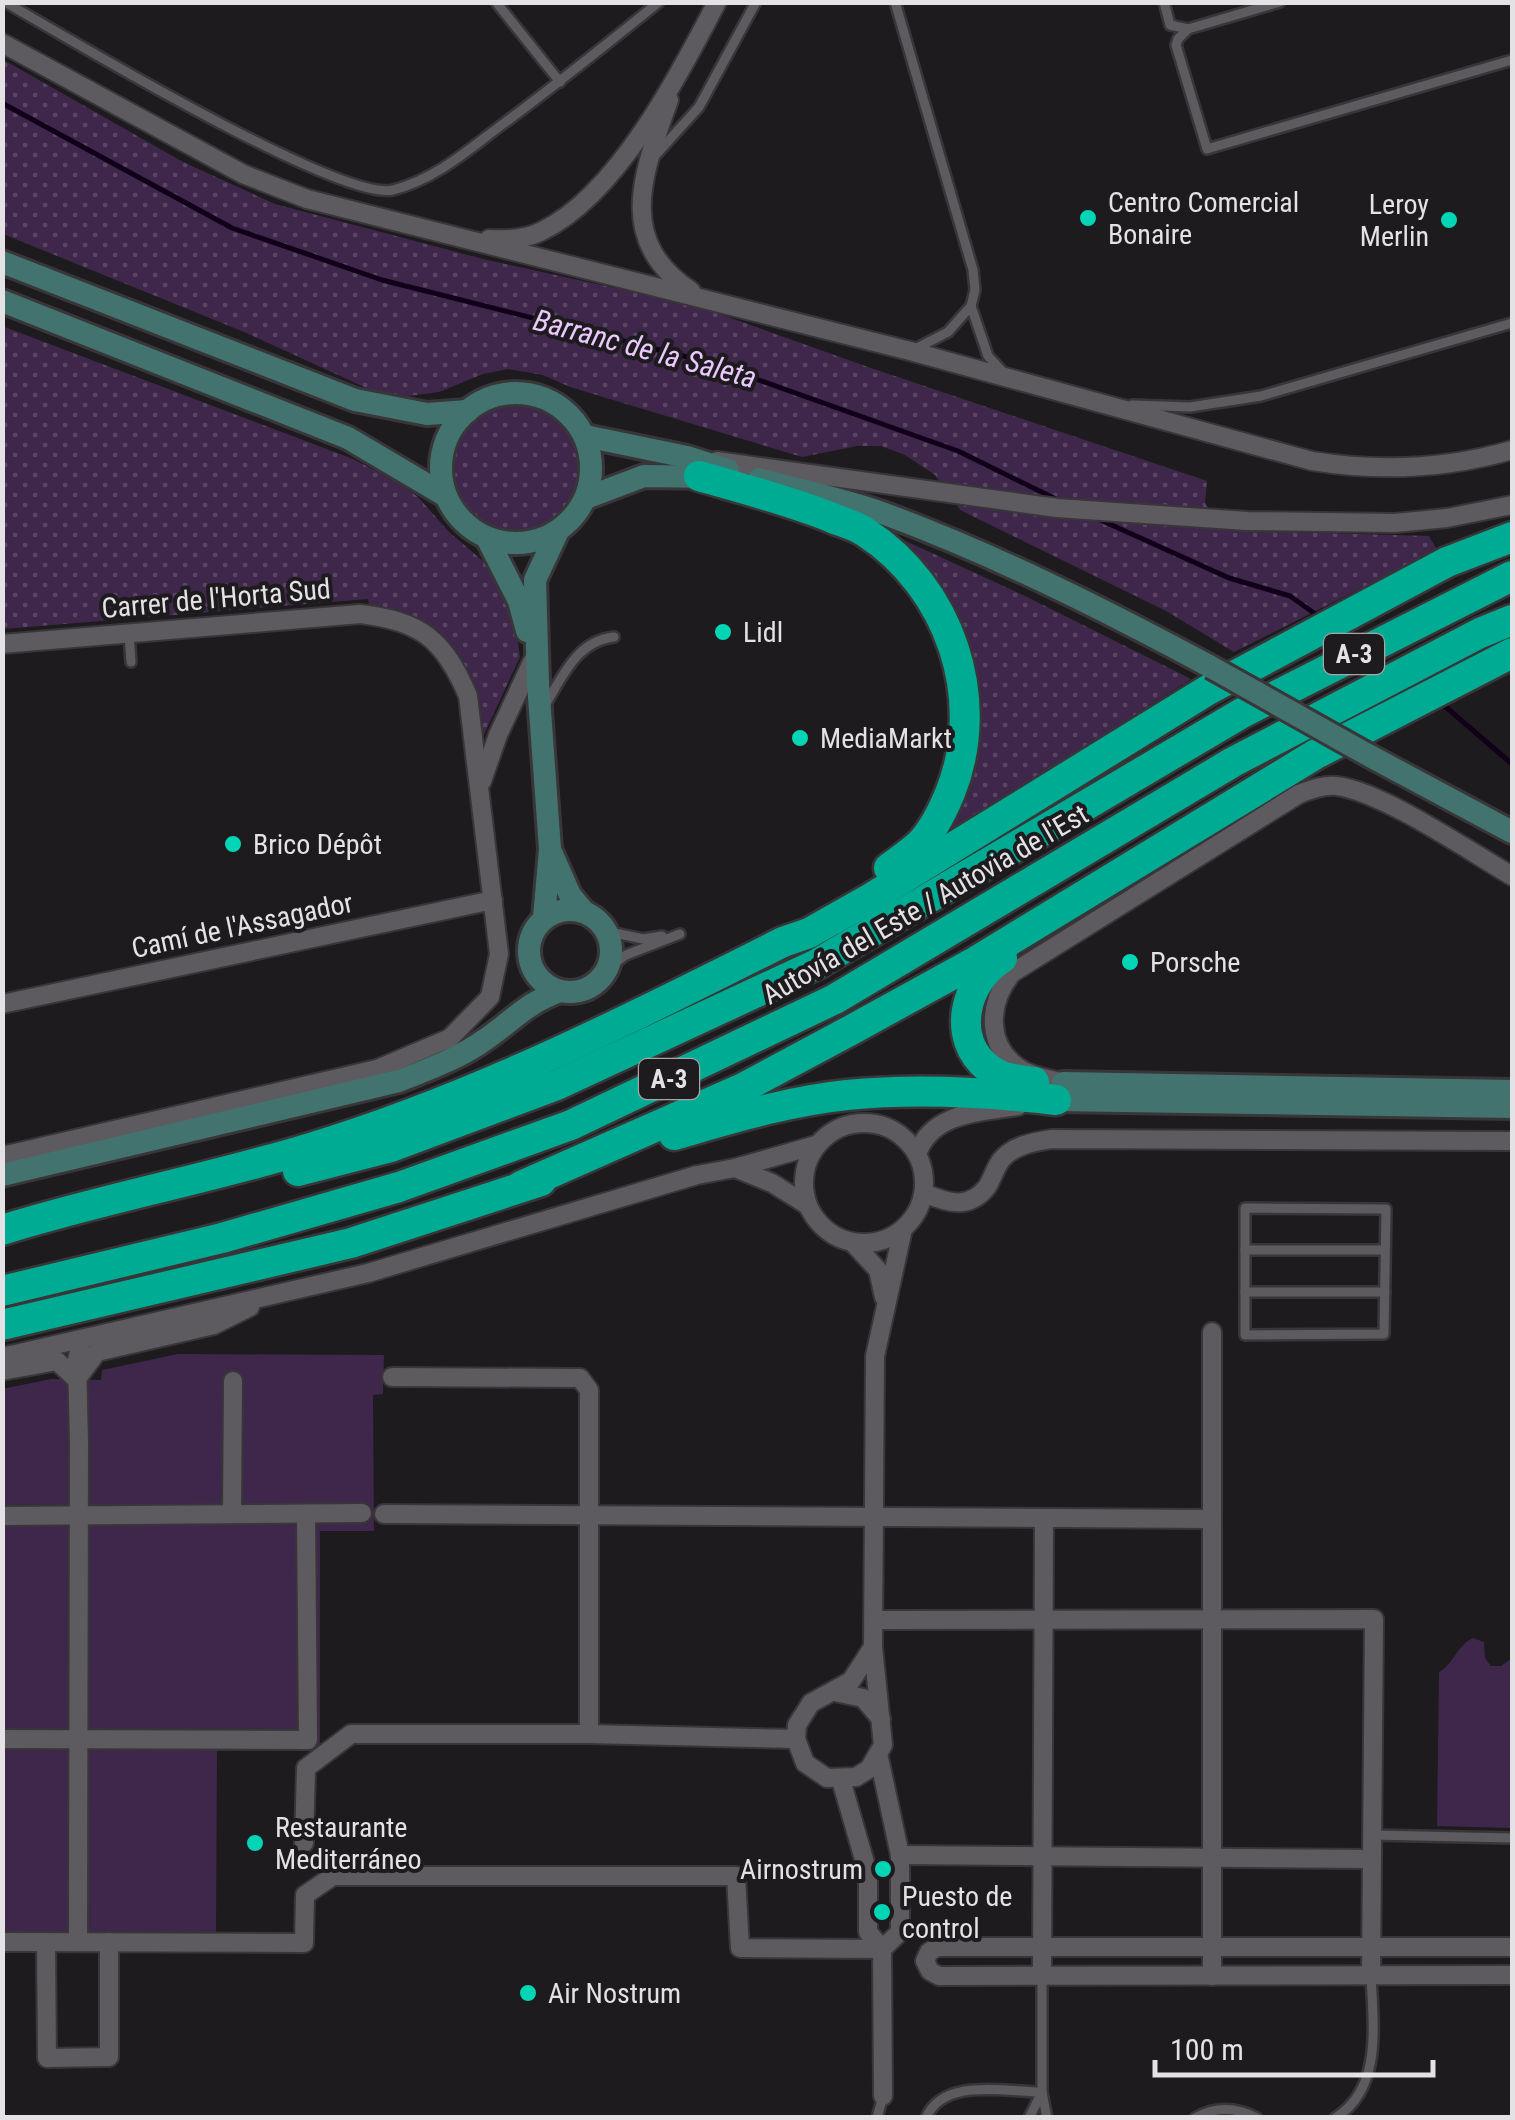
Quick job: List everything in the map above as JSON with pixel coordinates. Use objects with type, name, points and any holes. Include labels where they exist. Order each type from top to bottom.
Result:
[{"type":"highway","points":[[693,467],[864,531],[906,568],[936,606],[958,654],[966,704],[960,768],[944,806],[921,843],[864,888],[783,942]]},
{"type":"highway","points":[[2,1230],[313,1147],[402,1115],[613,1027],[783,942],[809,933],[872,898],[1209,678],[1448,562],[1512,537]]},
{"type":"highway","name":"Autovía del Este / Autovia de l'Est","points":[[2,1246],[390,1147],[557,1085],[817,964],[1242,713],[1512,576]]},
{"type":"highway","name":"Autovía del Este / Autovia de l'Est","points":[[2,1291],[222,1238],[399,1187],[571,1126],[835,1000],[1234,762],[1480,632],[1512,620]]},
{"type":"highway","points":[[521,1186],[758,1080],[973,963],[1316,754],[1510,654]]},
{"type":"highway","points":[[1060,1091],[1015,1080],[986,1067],[970,1044],[965,1028],[965,1014],[974,988],[993,964],[1147,866],[1171,840]]},
{"type":"highway","points":[[2,1325],[351,1243],[748,1114],[846,1096],[1060,1091]]},
{"type":"main road","points":[[2,262],[355,400],[427,414],[468,411]]},
{"type":"main road","points":[[2,302],[348,438],[446,496]]},
{"type":"main road","points":[[532,395],[554,403],[572,417],[584,436],[591,467],[586,498],[558,532],[536,542],[511,544],[487,538],[456,514],[446,496],[441,473],[443,450],[452,428],[468,411],[498,396],[532,395]]},
{"type":"main road","points":[[584,436],[693,467],[763,480],[881,512],[988,555],[1090,602],[1209,678],[1370,756],[1512,832]]},
{"type":"main road","points":[[586,498],[644,476],[693,467]]},
{"type":"main road","points":[[535,673],[534,580],[558,532]]},
{"type":"main road","points":[[487,538],[519,602],[540,714],[550,849],[544,918],[529,942],[528,956],[532,970],[549,987],[574,992],[599,980],[611,956],[606,930],[570,895],[550,849]]},
{"type":"main road","points":[[544,918],[570,910],[584,912]]},
{"type":"main road","points":[[450,1060],[494,1023],[516,998],[532,970]]},
{"type":"main road","points":[[2,1175],[399,1082],[450,1060],[487,1039],[522,1009],[560,991]]},
{"type":"main road","points":[[1060,1091],[1512,1090]]},
{"type":"main road","points":[[1060,1091],[1512,1108]]},
{"type":"street","points":[[464,239],[508,240],[540,232],[573,211],[612,172],[677,79],[718,2]]},
{"type":"street","points":[[2,43],[243,174],[308,199],[910,351],[1312,461],[1355,468],[1443,465],[1512,450]]},
{"type":"street","points":[[677,79],[645,168],[641,214],[652,251],[674,280],[715,301]]},
{"type":"street","points":[[693,467],[876,482],[1057,508],[1247,522],[1395,523],[1512,506]]},
{"type":"street","name":"Carrer de l'Horta Sud","points":[[2,644],[360,614],[395,618],[430,635],[454,663],[468,696],[481,786]]},
{"type":"street","points":[[2,1156],[377,1069],[450,1038],[490,997],[500,954],[481,786],[498,735],[535,673]]},
{"type":"street","points":[[1060,1091],[1021,1069],[1000,1048],[994,1034],[994,1002],[1012,973],[1299,794],[1325,786],[1350,788],[1392,807],[1512,876]]},
{"type":"street","name":"Camí de l'Assagador","points":[[2,1004],[493,900]]},
{"type":"street","points":[[917,1154],[922,1139],[933,1127],[951,1119],[1060,1091]]},
{"type":"street","points":[[2,1942],[304,1942],[305,1895],[333,1876],[736,1876],[740,1948],[882,1949],[900,1932],[900,1864],[878,1758],[884,1732],[873,1647],[874,1371],[885,1302],[903,1230],[924,1193],[924,1172],[905,1138],[888,1127],[869,1122],[849,1124],[816,1145],[803,1174],[807,1205]]},
{"type":"street","points":[[924,1193],[949,1204],[973,1200],[986,1187],[1003,1158],[1025,1144],[1052,1139],[1512,1141]]},
{"type":"street","points":[[2,1357],[368,1273],[697,1175],[816,1145]]},
{"type":"street","points":[[735,1168],[807,1205],[826,1230],[854,1243],[878,1270],[885,1302]]},
{"type":"street","points":[[854,1243],[871,1243],[903,1230]]},
{"type":"street","points":[[77,1380],[98,1352],[214,1326],[266,1297]]},
{"type":"street","points":[[1212,1332],[1212,1976]]},
{"type":"street","points":[[78,1942],[76,1360],[82,1339]]},
{"type":"street","points":[[2,1371],[56,1362],[77,1380]]},
{"type":"street","points":[[392,1378],[580,1378],[589,1390],[589,1734]]},
{"type":"street","points":[[232,1514],[233,1381]]},
{"type":"street","points":[[2,1516],[362,1513]]},
{"type":"street","points":[[2,1739],[308,1740],[306,1514]]},
{"type":"street","points":[[384,1514],[1212,1519]]},
{"type":"street","points":[[1042,1976],[1044,1519]]},
{"type":"street","points":[[874,1620],[1374,1619],[1371,1975]]},
{"type":"street","points":[[873,1647],[851,1681],[811,1702],[797,1725],[796,1738],[805,1763],[827,1778],[856,1777],[878,1758]]},
{"type":"street","points":[[835,1692],[863,1698],[881,1719]]},
{"type":"street","points":[[304,1843],[306,1768],[351,1734],[796,1738]]},
{"type":"street","points":[[841,1780],[868,1874],[868,1932],[882,1949],[882,2096]]},
{"type":"street","points":[[868,1874],[900,1864],[1043,1857],[1372,1858]]},
{"type":"street","points":[[46,1942],[47,2058],[110,2057],[109,1942]]},
{"type":"street","points":[[1512,1947],[937,1947],[928,1952],[925,1961],[930,1971],[939,1976],[1512,1975]]},
{"type":"lane","points":[[6,2],[312,170],[388,192],[431,178],[659,2]]},
{"type":"lane","points":[[496,2],[560,82]]},
{"type":"lane","points":[[645,168],[700,107],[756,2]]},
{"type":"lane","points":[[895,2],[973,270],[972,306],[988,356],[1016,380]]},
{"type":"lane","points":[[1164,2],[1170,25],[1188,30]]},
{"type":"lane","points":[[1280,2],[1188,30],[1178,39],[1176,46],[1207,150],[1512,60]]},
{"type":"lane","points":[[910,351],[948,332],[972,306]]},
{"type":"lane","points":[[1094,401],[1190,407],[1232,402],[1512,322]]},
{"type":"lane","points":[[128,633],[131,662]]},
{"type":"lane","points":[[540,714],[576,654],[601,639],[614,637]]},
{"type":"lane","points":[[606,930],[643,939],[680,934],[626,955],[607,969]]},
{"type":"lane","points":[[1245,1208],[1386,1209],[1385,1250],[1384,1334],[1244,1336],[1245,1208]]},
{"type":"lane","points":[[1244,1250],[1385,1250]]},
{"type":"lane","points":[[1244,1292],[1384,1292]]},
{"type":"lane","points":[[1372,1835],[1512,1838]]},
{"type":"lane","points":[[1335,2118],[1347,2110],[1362,2090],[1371,2066],[1371,1975]]},
{"type":"lane","points":[[1042,1976],[1042,2092],[1047,2118]]},
{"type":"lane","points":[[926,2118],[940,2098],[955,2092],[1042,2092]]},
{"type":"lane","points":[[1029,2118],[1042,2092]]},
{"type":"lane","points":[[877,2118],[882,2096]]},
{"type":"lane","points":[[1195,2118],[1215,2109],[1232,2109],[1257,2118]]},
{"type":"shaded area","points":[[2,59],[183,162],[275,204],[483,259],[697,306],[1207,481],[1205,503],[1221,530],[1429,536],[1437,550],[1234,652],[1166,611],[960,510],[935,475],[905,455],[881,446],[857,446],[802,457],[570,387],[543,375],[508,369],[483,374],[439,392],[409,396],[375,392],[244,332],[3,234]]},
{"type":"shaded area","points":[[2,326],[353,459],[418,497],[449,532],[484,562],[501,584],[513,610],[520,657],[480,743],[471,689],[454,650],[422,622],[369,604],[368,599],[3,629]]},
{"type":"shaded area","points":[[516,406],[540,410],[560,424],[574,444],[578,468],[574,492],[560,512],[540,526],[516,530],[492,526],[472,512],[458,492],[454,468],[458,444],[472,424],[492,410]]},
{"type":"shaded area","points":[[897,537],[1191,679],[940,838],[971,761],[919,560]]},
{"type":"shaded area","points":[[178,1354],[384,1355],[383,1394],[373,1395],[374,1531],[320,1531],[320,1750],[217,1751],[216,1933],[3,1933],[2,1389],[51,1379],[101,1380],[102,1370]]},
{"type":"shaded area","points":[[1473,1638],[1484,1642],[1485,1658],[1491,1666],[1501,1666],[1512,1658],[1512,1828],[1437,1826],[1439,1672]]},
{"type":"waterway","name":"Barranc de la Saleta","points":[[2,103],[232,228],[382,280],[711,363],[958,451],[1062,502]]},
{"type":"waterway","name":"Barranc de la Saleta","points":[[1094,517],[1229,578],[1290,596],[1321,618]]},
{"type":"waterway","points":[[1440,702],[1512,764]]},
{"type":"place","name":"Centro Comercial Bonaire","points":[[1088,218]]},
{"type":"place","name":"Leroy Merlin","points":[[1449,220]]},
{"type":"place","name":"Lidl","points":[[723,632]]},
{"type":"place","name":"MediaMarkt","points":[[800,738]]},
{"type":"place","name":"Brico Dépôt","points":[[233,844]]},
{"type":"place","name":"Porsche","points":[[1130,962]]},
{"type":"place","name":"Restaurante Mediterráneo","points":[[255,1843]]},
{"type":"place","name":"Airnostrum","points":[[883,1869]]},
{"type":"place","name":"Puesto de control","points":[[882,1912]]},
{"type":"place","name":"Air Nostrum","points":[[528,1993]]}]
